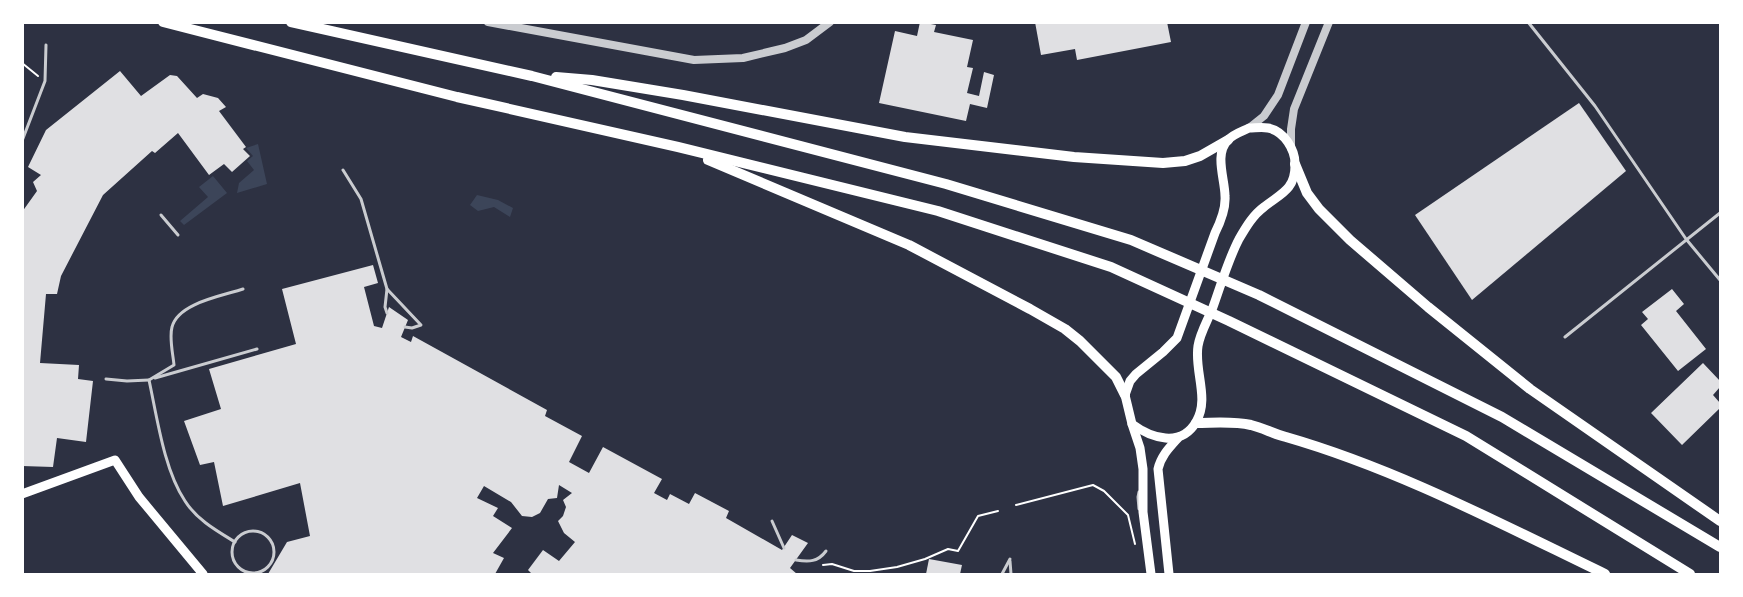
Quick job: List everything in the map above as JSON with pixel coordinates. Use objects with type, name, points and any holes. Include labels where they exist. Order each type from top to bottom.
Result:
[{"type":"highway","points":[[164,22],[457,97],[678,147],[938,211],[1111,267],[1229,321],[1466,436],[1690,574]]},
{"type":"highway","points":[[291,22],[532,76],[946,184],[1131,240],[1259,295],[1502,417],[1720,548]]},
{"type":"highway","points":[[532,76],[591,80],[905,137],[1074,157],[1163,163],[1185,161],[1200,156],[1228,140]]},
{"type":"highway","points":[[678,147],[909,244],[1030,309],[1065,329],[1080,341],[1116,377],[1125,395]]},
{"type":"highway","points":[[1295,164],[1306,193],[1319,209],[1350,240],[1428,307],[1530,389],[1720,521]]},
{"type":"highway","points":[[1196,423],[1224,422],[1250,425],[1324,449],[1388,473],[1456,503],[1605,574]]},
{"type":"main road","points":[[1151,570],[1143,512],[1143,469],[1140,448],[1125,395],[1130,381],[1136,374],[1177,338],[1222,217],[1226,198],[1221,159],[1223,149],[1228,140],[1249,128],[1269,129],[1278,132],[1294,153],[1295,174],[1285,192],[1252,218],[1238,241],[1198,345],[1202,405],[1196,423],[1166,450],[1160,460],[1158,469],[1169,574]]},
{"type":"main road","points":[[1132,424],[1152,435],[1178,438]]},
{"type":"main road","points":[[22,494],[115,460],[139,497],[203,574]]},
{"type":"street","points":[[488,22],[694,60],[742,57],[785,48],[806,40],[830,22]]},
{"type":"street","points":[[1249,128],[1264,116],[1278,95],[1306,22]]},
{"type":"street","points":[[1291,148],[1294,109],[1329,22]]},
{"type":"lane","points":[[1527,22],[1601,115],[1686,239],[1720,280]]},
{"type":"lane","points":[[22,141],[45,81],[46,45]]},
{"type":"lane","points":[[343,170],[361,199],[387,290],[385,307],[387,313]]},
{"type":"lane","points":[[1565,337],[1720,213]]},
{"type":"lane","points":[[161,215],[178,235]]},
{"type":"lane","points":[[149,380],[174,365],[171,329],[177,315],[196,304],[243,289]]},
{"type":"lane","points":[[387,290],[421,325],[412,328],[405,327]]},
{"type":"lane","points":[[106,379],[149,380],[258,349]]},
{"type":"lane","points":[[149,380],[168,459],[185,502],[206,524],[235,542]]},
{"type":"lane","points":[[772,521],[784,548]]},
{"type":"lane","points":[[247,532],[261,533],[272,543],[271,563],[266,569],[254,574],[236,565],[232,553],[235,542],[247,532]]},
{"type":"lane","points":[[796,560],[810,562],[821,557],[826,551]]},
{"type":"lane","points":[[1002,574],[1010,559],[1011,574]]},
{"type":"path","points":[[22,63],[45,81]]},
{"type":"path","points":[[1016,505],[1093,485],[1104,491],[1128,515]]},
{"type":"path","points":[[810,562],[819,566],[832,564],[854,571],[881,570],[925,559],[948,549],[958,551],[978,516],[998,511]]},
{"type":"path","points":[[881,570],[882,574]]},
{"type":"shaded area","points":[[258,144],[267,184],[237,193],[239,183],[254,170],[247,161],[253,156],[246,148]]},
{"type":"shaded area","points":[[213,176],[227,193],[184,225],[180,221],[208,197],[199,187]]},
{"type":"shaded area","points":[[477,195],[498,200],[513,208],[510,217],[494,207],[478,211],[470,205]]},
{"type":"building","points":[[920,22],[936,25],[934,32],[973,40],[967,67],[973,68],[967,93],[979,96],[984,72],[994,75],[987,108],[970,104],[966,121],[879,103],[895,31],[917,36]]},
{"type":"building","points":[[1035,22],[1167,22],[1171,42],[1077,60],[1075,49],[1041,55]]},
{"type":"building","points":[[120,71],[141,96],[170,75],[177,76],[197,98],[203,94],[218,98],[226,107],[219,111],[246,147],[243,149],[250,156],[232,172],[224,164],[209,175],[178,133],[155,153],[152,151],[103,195],[61,276],[57,294],[46,294],[40,363],[79,365],[78,379],[93,381],[86,442],[57,438],[53,467],[22,466],[22,212],[37,191],[33,182],[41,175],[28,167],[46,130]]},
{"type":"building","points":[[1579,103],[1626,171],[1472,300],[1415,215]]},
{"type":"building","points":[[373,265],[378,283],[364,287],[374,326],[382,328],[389,307],[408,320],[401,337],[411,342],[413,336],[547,410],[545,416],[582,436],[569,462],[589,473],[603,447],[662,479],[654,493],[667,500],[670,494],[689,504],[695,493],[729,511],[726,518],[782,550],[792,535],[808,543],[790,568],[797,574],[532,574],[528,570],[543,550],[559,561],[575,542],[564,533],[558,521],[563,516],[566,507],[563,500],[572,493],[559,485],[557,498],[548,499],[540,513],[532,517],[522,516],[511,502],[484,486],[477,498],[498,508],[493,516],[512,528],[493,553],[504,558],[495,574],[268,574],[287,542],[310,536],[300,483],[223,506],[214,462],[200,465],[184,421],[221,409],[209,369],[296,344],[282,289]]},
{"type":"building","points":[[1672,289],[1684,304],[1676,311],[1706,349],[1678,371],[1641,325],[1648,319],[1642,312]]},
{"type":"building","points":[[1703,363],[1720,381],[1720,387],[1713,395],[1720,403],[1720,408],[1682,445],[1651,413]]},
{"type":"building","points":[[929,559],[962,565],[960,574],[926,574]]}]
